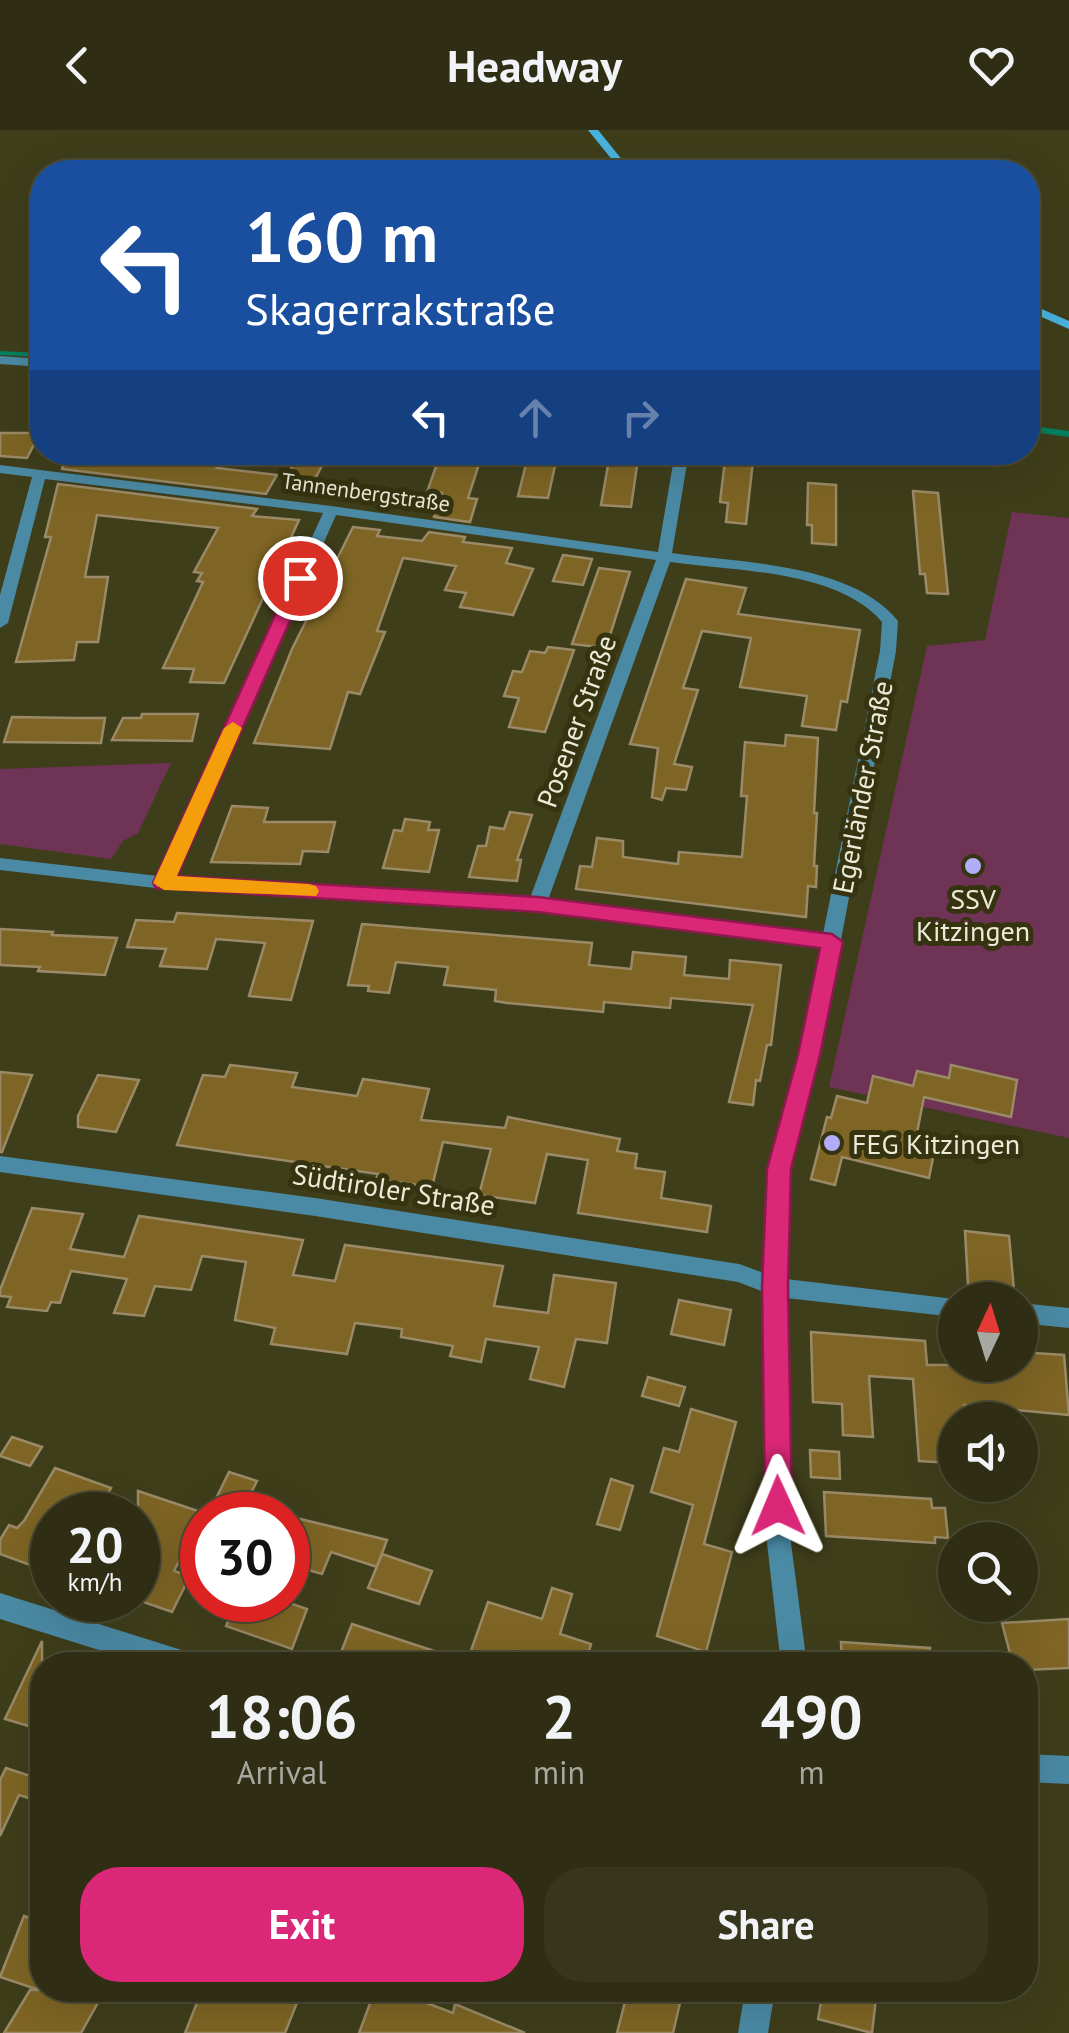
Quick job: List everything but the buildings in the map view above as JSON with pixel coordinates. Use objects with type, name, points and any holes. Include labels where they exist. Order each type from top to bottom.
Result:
[{"type":"main road","points":[[593,130],[617,160]]},
{"type":"main road","points":[[1040,313],[1069,326]]},
{"type":"street","points":[[0,360],[30,362]]},
{"type":"street","name":"Posener Straße","points":[[538,905],[666,556],[680,465]]},
{"type":"street","name":"Tannenbergstraße","points":[[0,468],[666,556]]},
{"type":"street","points":[[0,623],[40,473]]},
{"type":"street","points":[[164,883],[331,510]]},
{"type":"street","name":"Egerländer Straße","points":[[666,556],[795,574],[846,587],[877,604],[890,621],[888,651],[832,942],[809,1055],[779,1169],[775,1287],[779,1543],[792,1652]]},
{"type":"street","points":[[0,864],[164,883],[538,905],[832,942]]},
{"type":"street","name":"Südtiroler Straße","points":[[0,1164],[315,1207],[740,1274],[775,1287],[938,1305]]},
{"type":"street","points":[[1038,1315],[1069,1318]]},
{"type":"street","points":[[0,1606],[147,1652]]},
{"type":"street","points":[[1038,1769],[1069,1770]]},
{"type":"street","points":[[753,2033],[758,2002]]},
{"type":"shaded area","name":"SSV Kitzingen","points":[[1012,512],[1069,518],[1069,1138],[829,1087],[927,646],[985,640]]},
{"type":"shaded area","points":[[171,763],[138,833],[123,841],[111,859],[0,844],[0,769]]},
{"type":"waterway","points":[[0,353],[30,354]]},
{"type":"waterway","points":[[1040,430],[1060,433]]},
{"type":"waterway","points":[[1040,430],[1069,434]]},
{"type":"slow traffic","points":[[233,728],[164,883],[309,891]]},
{"type":"place","name":"SSV Kitzingen","points":[[973,866]]},
{"type":"place","name":"FEG Kitzingen","points":[[832,1143]]},
{"type":"route","points":[[300,578],[164,883],[538,905],[832,942],[809,1055],[779,1169],[775,1287],[778,1506]]}]
